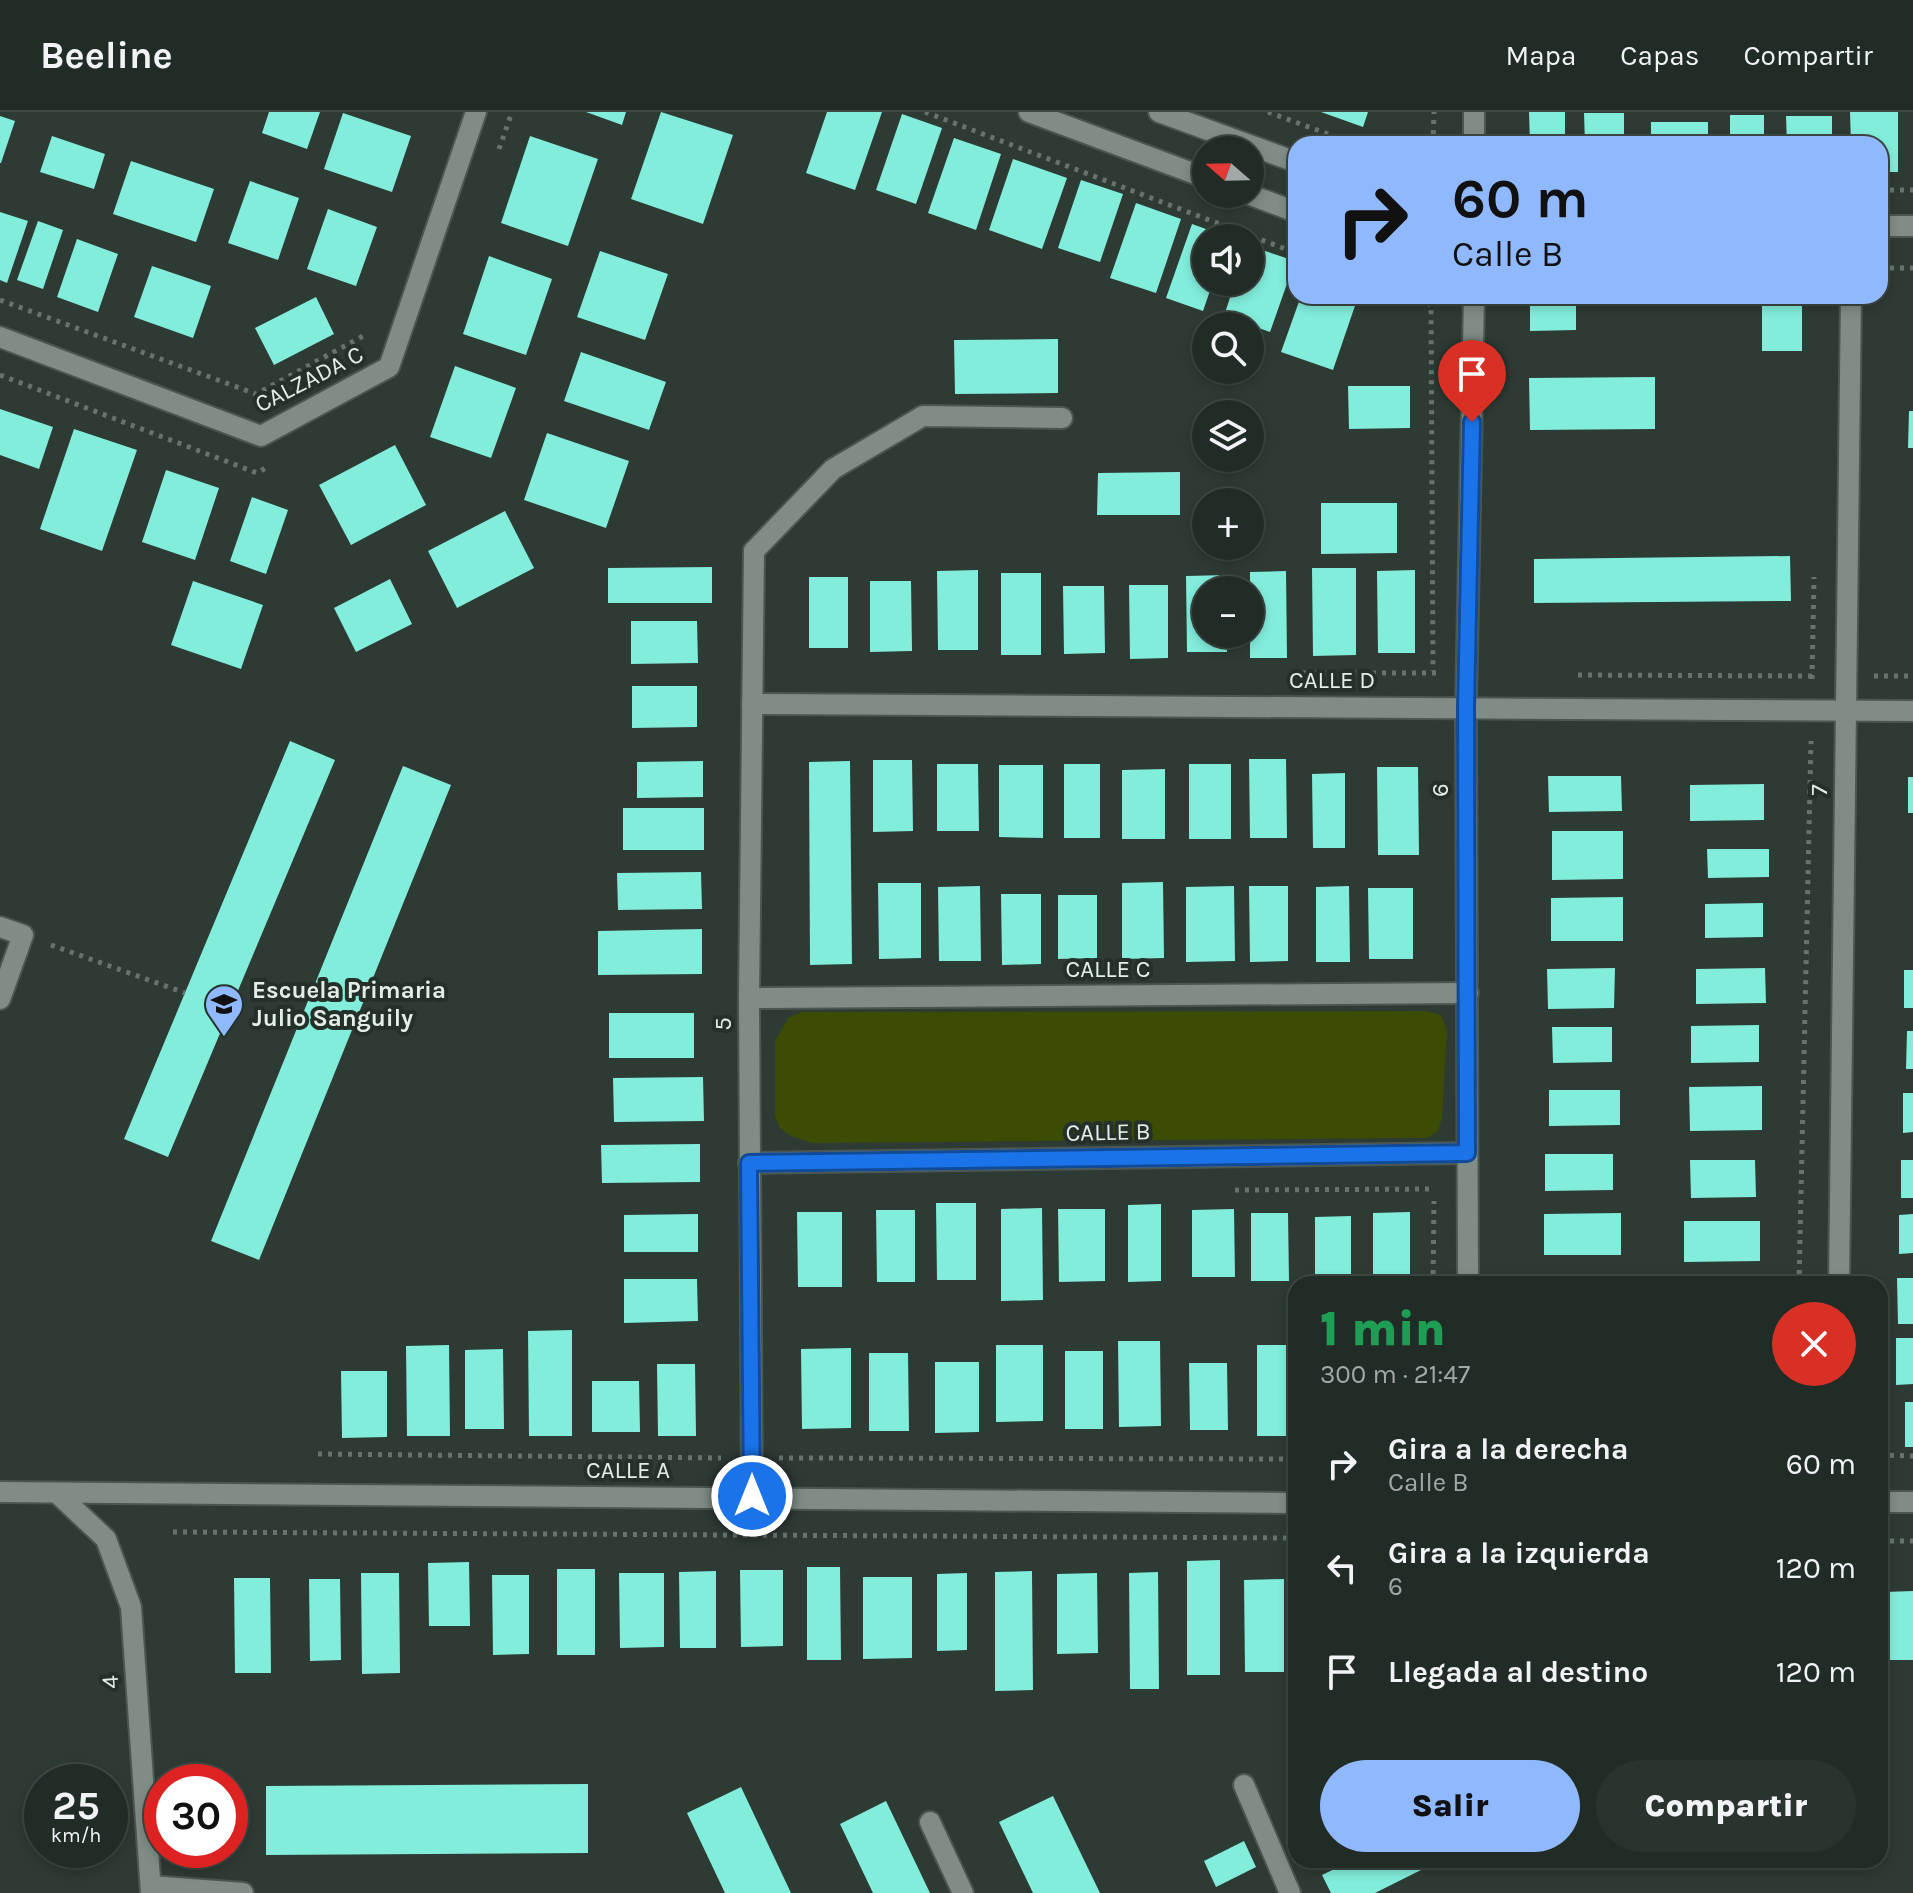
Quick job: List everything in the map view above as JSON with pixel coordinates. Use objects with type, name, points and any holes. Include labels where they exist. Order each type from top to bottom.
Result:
[{"type":"street","name":"CALZADA C","points":[[0,337],[261,436],[389,367],[476,112]]},
{"type":"street","points":[[1029,112],[1192,173]]},
{"type":"street","points":[[1159,112],[1288,159]]},
{"type":"street","points":[[1474,112],[1474,136]]},
{"type":"street","points":[[1264,200],[1288,209]]},
{"type":"street","points":[[1888,226],[1913,226]]},
{"type":"street","name":"6","points":[[1468,1276],[1466,708],[1474,304]]},
{"type":"street","name":"7","points":[[1839,1276],[1851,304]]},
{"type":"street","name":"5","points":[[752,1496],[749,998],[754,551],[833,469],[923,416],[1062,418]]},
{"type":"street","name":"CALLE D","points":[[752,704],[1913,711]]},
{"type":"street","points":[[0,927],[23,935],[0,999]]},
{"type":"street","name":"CALLE C","points":[[749,998],[1468,993]]},
{"type":"street","name":"CALLE B","points":[[749,1163],[1467,1153]]},
{"type":"street","name":"CALLE A","points":[[0,1492],[1288,1503]]},
{"type":"street","name":"4","points":[[57,1493],[106,1539],[131,1607],[151,1890]]},
{"type":"street","points":[[1888,1502],[1913,1502]]},
{"type":"street","points":[[1244,1785],[1290,1893]]},
{"type":"street","points":[[930,1822],[963,1893]]},
{"type":"street","points":[[151,1890],[243,1893]]},
{"type":"path","points":[[497,155],[512,112]]},
{"type":"path","points":[[925,112],[1288,250]]},
{"type":"path","points":[[1268,112],[1333,136]]},
{"type":"path","points":[[1433,136],[1434,112]]},
{"type":"path","points":[[1888,190],[1913,190]]},
{"type":"path","points":[[1888,268],[1913,268]]},
{"type":"path","points":[[0,300],[256,394],[364,337],[370,322]]},
{"type":"path","points":[[0,375],[257,473],[270,466]]},
{"type":"path","points":[[1799,1276],[1814,565]]},
{"type":"path","points":[[23,935],[185,993]]},
{"type":"path","points":[[318,1454],[1288,1459]]},
{"type":"path","points":[[1888,1455],[1913,1456]]},
{"type":"path","points":[[173,1532],[1288,1538]]},
{"type":"path","points":[[1888,1541],[1913,1541]]},
{"type":"green space","points":[[1426,1011],[1441,1015],[1447,1030],[1442,1118],[1438,1131],[1428,1138],[812,1143],[791,1136],[780,1128],[775,1116],[775,1041],[788,1018],[802,1012]]},
{"type":"building","points":[[269,112],[320,112],[307,149],[262,133]]},
{"type":"building","points":[[586,112],[626,112],[622,125]]},
{"type":"building","points":[[661,112],[733,135],[703,224],[631,199]]},
{"type":"building","points":[[827,112],[882,112],[855,190],[806,173]]},
{"type":"building","points":[[1321,112],[1368,112],[1363,127]]},
{"type":"building","points":[[1529,112],[1565,112],[1565,136],[1530,136]]},
{"type":"building","points":[[1850,112],[1898,112],[1898,172],[1888,172],[1888,136],[1851,136]]},
{"type":"building","points":[[343,113],[411,136],[392,192],[324,169]]},
{"type":"building","points":[[1584,113],[1624,113],[1624,136],[1585,136]]},
{"type":"building","points":[[902,114],[942,128],[916,204],[876,190]]},
{"type":"building","points":[[1730,115],[1764,115],[1764,136],[1730,136]]},
{"type":"building","points":[[0,116],[15,121],[1,163],[0,163]]},
{"type":"building","points":[[1786,116],[1832,116],[1832,136],[1787,136]]},
{"type":"building","points":[[1651,122],[1708,122],[1708,136],[1651,136]]},
{"type":"building","points":[[52,136],[105,154],[94,189],[40,172]]},
{"type":"building","points":[[530,136],[598,159],[568,246],[501,223]]},
{"type":"building","points":[[954,138],[1001,154],[976,230],[928,213]]},
{"type":"building","points":[[1013,159],[1067,178],[1042,249],[989,230]]},
{"type":"building","points":[[131,161],[214,189],[196,242],[113,214]]},
{"type":"building","points":[[1081,180],[1123,194],[1100,262],[1058,248]]},
{"type":"building","points":[[250,181],[299,198],[278,260],[228,243]]},
{"type":"building","points":[[1136,203],[1181,219],[1156,293],[1110,278]]},
{"type":"building","points":[[328,209],[377,227],[356,286],[307,269]]},
{"type":"building","points":[[0,212],[28,221],[7,283],[0,280]]},
{"type":"building","points":[[38,221],[63,230],[43,289],[17,280]]},
{"type":"building","points":[[1192,224],[1192,296],[1208,296],[1203,311],[1166,298]]},
{"type":"building","points":[[77,239],[118,254],[98,312],[57,297]]},
{"type":"building","points":[[600,251],[668,274],[645,340],[577,317]]},
{"type":"building","points":[[1264,251],[1288,259],[1288,281],[1270,332],[1264,330],[1264,312],[1225,312],[1230,296],[1264,296]]},
{"type":"building","points":[[489,256],[552,279],[526,355],[463,334]]},
{"type":"building","points":[[152,266],[211,286],[193,338],[134,317]]},
{"type":"building","points":[[316,297],[334,334],[274,365],[255,328]]},
{"type":"building","points":[[1298,304],[1356,304],[1333,370],[1281,352]]},
{"type":"building","points":[[1530,304],[1576,304],[1576,330],[1530,331]]},
{"type":"building","points":[[1762,304],[1802,304],[1802,351],[1762,351]]},
{"type":"building","points":[[1058,339],[1058,393],[955,394],[954,340]]},
{"type":"building","points":[[581,352],[666,382],[649,430],[564,401]]},
{"type":"building","points":[[455,366],[516,388],[491,458],[430,437]]},
{"type":"building","points":[[1655,377],[1655,429],[1530,430],[1529,378]]},
{"type":"building","points":[[1348,386],[1410,386],[1410,428],[1349,429]]},
{"type":"building","points":[[0,409],[53,427],[39,469],[0,455]]},
{"type":"building","points":[[1909,411],[1913,411],[1913,448],[1908,448]]},
{"type":"building","points":[[74,429],[137,450],[102,551],[40,529]]},
{"type":"building","points":[[547,433],[629,461],[606,528],[524,500]]},
{"type":"building","points":[[395,445],[426,505],[351,545],[319,485]]},
{"type":"building","points":[[166,470],[219,488],[195,560],[142,542]]},
{"type":"building","points":[[1180,472],[1180,515],[1097,515],[1098,473]]},
{"type":"building","points":[[252,497],[288,510],[266,574],[230,561]]},
{"type":"building","points":[[1321,503],[1397,503],[1397,553],[1321,554]]},
{"type":"building","points":[[505,511],[534,568],[457,608],[428,551]]},
{"type":"building","points":[[1790,556],[1791,601],[1534,603],[1534,559]]},
{"type":"building","points":[[712,567],[712,603],[608,603],[608,568]]},
{"type":"building","points":[[1312,568],[1356,568],[1356,655],[1313,656]]},
{"type":"building","points":[[978,570],[978,650],[938,650],[937,571]]},
{"type":"building","points":[[1415,570],[1415,653],[1378,653],[1377,571]]},
{"type":"building","points":[[1286,571],[1287,658],[1250,658],[1250,648],[1264,648],[1264,576],[1250,576],[1250,572]]},
{"type":"building","points":[[1001,573],[1041,573],[1041,655],[1001,655]]},
{"type":"building","points":[[1226,575],[1192,576],[1192,648],[1227,648],[1227,652],[1187,652],[1186,576]]},
{"type":"building","points":[[809,577],[848,577],[848,648],[809,648]]},
{"type":"building","points":[[390,579],[412,624],[356,652],[334,608]]},
{"type":"building","points":[[193,581],[263,605],[241,669],[171,645]]},
{"type":"building","points":[[870,581],[911,581],[912,651],[870,652]]},
{"type":"building","points":[[1129,585],[1168,585],[1168,658],[1130,659]]},
{"type":"building","points":[[1063,586],[1104,586],[1105,653],[1064,654]]},
{"type":"building","points":[[631,621],[697,621],[698,663],[631,664]]},
{"type":"building","points":[[632,686],[697,686],[697,727],[632,728]]},
{"type":"building","points":[[290,741],[335,760],[168,1157],[124,1139]]},
{"type":"building","points":[[1249,759],[1286,759],[1287,838],[1250,838]]},
{"type":"building","points":[[873,760],[912,760],[913,831],[873,832]]},
{"type":"building","points":[[703,761],[703,797],[637,798],[637,762]]},
{"type":"building","points":[[850,761],[852,964],[810,965],[809,762]]},
{"type":"building","points":[[937,764],[978,764],[979,831],[937,831]]},
{"type":"building","points":[[1064,764],[1100,764],[1100,838],[1064,838]]},
{"type":"building","points":[[1189,764],[1231,764],[1231,839],[1189,839]]},
{"type":"building","points":[[999,765],[1043,765],[1043,838],[999,837]]},
{"type":"building","points":[[403,766],[451,785],[259,1260],[211,1241]]},
{"type":"building","points":[[1377,767],[1418,767],[1419,855],[1378,855]]},
{"type":"building","points":[[1165,769],[1165,839],[1122,839],[1122,770]]},
{"type":"building","points":[[1345,773],[1345,848],[1313,848],[1312,774]]},
{"type":"building","points":[[1548,776],[1621,776],[1622,811],[1549,812]]},
{"type":"building","points":[[1908,777],[1913,777],[1913,813],[1908,813]]},
{"type":"building","points":[[1764,784],[1764,820],[1690,821],[1690,785]]},
{"type":"building","points":[[623,808],[704,808],[704,850],[623,850]]},
{"type":"building","points":[[1552,831],[1623,831],[1623,879],[1552,880]]},
{"type":"building","points":[[1707,849],[1769,849],[1769,877],[1708,878]]},
{"type":"building","points":[[701,872],[702,909],[618,910],[617,873]]},
{"type":"building","points":[[1163,882],[1164,958],[1122,959],[1122,883]]},
{"type":"building","points":[[878,883],[921,883],[921,958],[879,959]]},
{"type":"building","points":[[980,886],[981,961],[939,961],[938,887]]},
{"type":"building","points":[[1234,886],[1235,961],[1186,962],[1186,887]]},
{"type":"building","points":[[1249,886],[1288,886],[1288,961],[1250,962]]},
{"type":"building","points":[[1349,886],[1350,962],[1316,962],[1316,887]]},
{"type":"building","points":[[1368,888],[1413,888],[1413,959],[1369,959]]},
{"type":"building","points":[[1001,894],[1041,894],[1041,964],[1002,965]]},
{"type":"building","points":[[1058,895],[1097,895],[1097,958],[1058,959]]},
{"type":"building","points":[[1623,897],[1623,941],[1551,941],[1551,898]]},
{"type":"building","points":[[1763,903],[1763,937],[1705,938],[1705,904]]},
{"type":"building","points":[[702,929],[702,974],[598,975],[598,931]]},
{"type":"building","points":[[1615,968],[1614,1008],[1548,1009],[1547,969]]},
{"type":"building","points":[[1765,968],[1766,1003],[1696,1004],[1696,969]]},
{"type":"building","points":[[1904,970],[1913,970],[1913,1008],[1904,1008]]},
{"type":"building","points":[[609,1013],[694,1013],[694,1058],[609,1058]]},
{"type":"building","points":[[1759,1025],[1759,1062],[1691,1063],[1691,1026]]},
{"type":"building","points":[[1552,1027],[1612,1027],[1612,1062],[1553,1063]]},
{"type":"building","points":[[1907,1031],[1913,1031],[1913,1069],[1906,1069]]},
{"type":"building","points":[[703,1077],[704,1121],[614,1122],[613,1078]]},
{"type":"building","points":[[1762,1086],[1762,1130],[1690,1131],[1689,1087]]},
{"type":"building","points":[[1549,1090],[1620,1090],[1620,1125],[1549,1126]]},
{"type":"building","points":[[1903,1093],[1913,1093],[1913,1132],[1903,1133]]},
{"type":"building","points":[[700,1144],[700,1182],[602,1183],[601,1145]]},
{"type":"building","points":[[1545,1154],[1613,1154],[1613,1190],[1545,1191]]},
{"type":"building","points":[[1690,1160],[1755,1160],[1756,1197],[1691,1198]]},
{"type":"building","points":[[1901,1160],[1913,1160],[1913,1198],[1901,1198]]},
{"type":"building","points":[[936,1203],[976,1203],[976,1280],[937,1280]]},
{"type":"building","points":[[1161,1204],[1161,1281],[1128,1282],[1128,1205]]},
{"type":"building","points":[[1042,1208],[1043,1300],[1001,1301],[1001,1209]]},
{"type":"building","points":[[1058,1209],[1105,1209],[1105,1281],[1059,1282]]},
{"type":"building","points":[[1234,1209],[1235,1277],[1192,1277],[1192,1210]]},
{"type":"building","points":[[876,1210],[915,1210],[915,1282],[877,1282]]},
{"type":"building","points":[[797,1212],[842,1212],[842,1287],[798,1287]]},
{"type":"building","points":[[1410,1212],[1410,1275],[1373,1276],[1373,1213]]},
{"type":"building","points":[[1251,1213],[1288,1213],[1288,1281],[1251,1281]]},
{"type":"building","points":[[1621,1213],[1621,1255],[1544,1255],[1544,1214]]},
{"type":"building","points":[[698,1214],[698,1252],[624,1252],[624,1215]]},
{"type":"building","points":[[1913,1214],[1913,1253],[1899,1254],[1899,1215]]},
{"type":"building","points":[[1351,1216],[1351,1276],[1315,1276],[1315,1217]]},
{"type":"building","points":[[1684,1221],[1760,1221],[1760,1261],[1684,1262]]},
{"type":"building","points":[[1897,1278],[1913,1278],[1913,1324],[1898,1324]]},
{"type":"building","points":[[624,1279],[697,1279],[698,1321],[624,1323]]},
{"type":"building","points":[[572,1330],[572,1436],[529,1436],[528,1331]]},
{"type":"building","points":[[1896,1338],[1913,1338],[1913,1384],[1896,1385]]},
{"type":"building","points":[[1118,1341],[1160,1341],[1161,1426],[1119,1427]]},
{"type":"building","points":[[449,1345],[450,1436],[407,1436],[406,1346]]},
{"type":"building","points":[[996,1345],[1043,1345],[1043,1421],[996,1422]]},
{"type":"building","points":[[1257,1345],[1288,1345],[1288,1436],[1257,1436]]},
{"type":"building","points":[[851,1348],[851,1428],[802,1429],[801,1349]]},
{"type":"building","points":[[503,1349],[504,1429],[465,1429],[465,1350]]},
{"type":"building","points":[[1065,1351],[1103,1351],[1103,1429],[1065,1429]]},
{"type":"building","points":[[869,1353],[908,1353],[909,1431],[869,1431]]},
{"type":"building","points":[[935,1362],[979,1362],[979,1432],[935,1433]]},
{"type":"building","points":[[1189,1363],[1227,1363],[1228,1430],[1190,1430]]},
{"type":"building","points":[[657,1364],[695,1364],[696,1436],[658,1436]]},
{"type":"building","points":[[341,1371],[387,1371],[387,1437],[342,1438]]},
{"type":"building","points":[[592,1381],[639,1381],[640,1432],[592,1432]]},
{"type":"building","points":[[1905,1402],[1913,1402],[1913,1447],[1905,1447]]},
{"type":"building","points":[[1220,1560],[1220,1675],[1187,1675],[1187,1561]]},
{"type":"building","points":[[469,1562],[470,1626],[429,1626],[428,1563]]},
{"type":"building","points":[[807,1567],[840,1567],[841,1660],[807,1660]]},
{"type":"building","points":[[557,1569],[595,1569],[595,1655],[557,1655]]},
{"type":"building","points":[[740,1570],[783,1570],[783,1646],[741,1647]]},
{"type":"building","points":[[716,1571],[716,1648],[680,1648],[679,1572]]},
{"type":"building","points":[[1032,1571],[1033,1690],[995,1691],[995,1572]]},
{"type":"building","points":[[1158,1572],[1159,1689],[1130,1689],[1129,1573]]},
{"type":"building","points":[[361,1573],[399,1573],[400,1673],[362,1674]]},
{"type":"building","points":[[619,1573],[664,1573],[664,1647],[620,1648]]},
{"type":"building","points":[[967,1573],[967,1650],[937,1651],[937,1574]]},
{"type":"building","points":[[1097,1573],[1098,1653],[1057,1654],[1057,1574]]},
{"type":"building","points":[[492,1575],[529,1575],[529,1654],[493,1655]]},
{"type":"building","points":[[863,1577],[912,1577],[912,1658],[863,1659]]},
{"type":"building","points":[[234,1578],[270,1578],[271,1673],[235,1673]]},
{"type":"building","points":[[309,1579],[340,1579],[341,1660],[310,1661]]},
{"type":"building","points":[[1284,1579],[1284,1672],[1245,1672],[1244,1580]]},
{"type":"building","points":[[1913,1591],[1913,1660],[1888,1660],[1888,1592]]},
{"type":"building","points":[[588,1784],[588,1853],[266,1855],[266,1786]]},
{"type":"building","points":[[741,1787],[791,1893],[725,1893],[687,1813]]},
{"type":"building","points":[[1053,1796],[1100,1893],[1033,1893],[999,1822]]},
{"type":"building","points":[[886,1801],[930,1893],[873,1893],[840,1824]]},
{"type":"building","points":[[1244,1841],[1256,1867],[1216,1887],[1204,1861]]},
{"type":"building","points":[[1336,1868],[1425,1868],[1375,1893],[1331,1893],[1322,1875]]},
{"type":"place","name":"Escuela Primaria Julio Sanguily","points":[[224,1038]]},
{"type":"route","points":[[752,1496],[749,1163],[1467,1153],[1466,708],[1472,422]]}]
